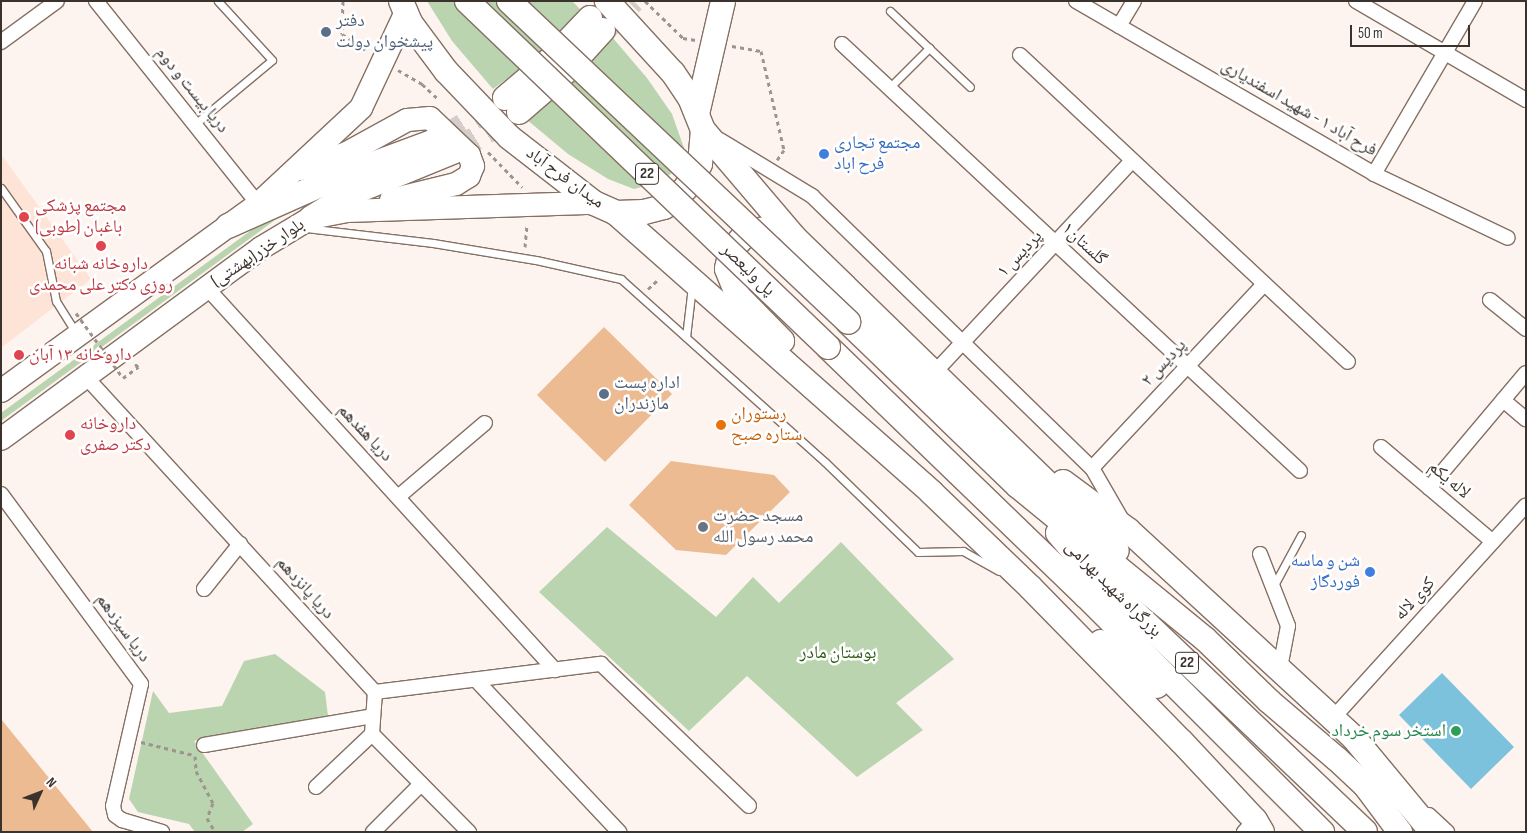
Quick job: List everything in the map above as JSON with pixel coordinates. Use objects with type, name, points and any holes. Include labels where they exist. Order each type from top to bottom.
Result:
[{"type":"highway","name":"پل ولیعصر","points":[[467,1],[1028,540]]},
{"type":"highway","name":"پل ولیعصر","points":[[509,1],[1018,486]]},
{"type":"highway","points":[[607,1],[673,73],[700,122],[794,237],[1023,457],[1269,701],[1365,785],[1400,832]]},
{"type":"highway","name":"میدان فرح آباد","points":[[404,7],[446,71],[509,137],[594,203],[616,213],[664,207],[684,189],[700,164],[700,122],[724,1]]},
{"type":"highway","points":[[512,105],[564,73],[597,24]]},
{"type":"highway","points":[[228,226],[338,176],[449,144],[350,194],[302,222]]},
{"type":"highway","points":[[616,213],[931,492]]},
{"type":"highway","points":[[794,237],[779,230],[764,228],[742,238],[731,251],[727,269],[738,296],[931,492],[1030,587],[1254,828]]},
{"type":"highway","points":[[1023,457],[1085,496],[1128,530],[1280,668],[1333,718],[1387,775],[1432,832]]},
{"type":"highway","points":[[1018,486],[1205,639]]},
{"type":"highway","name":"بزرگراه شهید بهرامی","points":[[1018,486],[1086,566],[1365,832]]},
{"type":"highway","name":"بزرگراه شهید بهرامی","points":[[1028,540],[1322,832]]},
{"type":"highway","points":[[1030,587],[1233,745]]},
{"type":"main road","points":[[1,392],[258,204],[361,108],[404,7]]},
{"type":"main road","points":[[292,172],[347,153],[407,120],[422,116],[438,123],[469,155],[473,166],[470,176],[456,184],[347,212]]},
{"type":"main road","name":"بلوار خزر(بهشتی)","points":[[1,439],[207,288],[302,222],[347,212],[594,203]]},
{"type":"street","points":[[1,42],[57,1]]},
{"type":"street","name":"دریا بیست و دوم","points":[[96,1],[258,204]]},
{"type":"street","name":"فرح آباد ۱ - شهید اسفندیاری","points":[[1076,1],[1374,174],[1508,238]]},
{"type":"street","points":[[1120,26],[1134,1]]},
{"type":"street","points":[[1356,1],[1526,100]]},
{"type":"street","points":[[1374,174],[1476,1]]},
{"type":"street","name":"گلستان۱","points":[[842,44],[1300,472]]},
{"type":"street","points":[[1020,55],[1348,362]]},
{"type":"street","points":[[700,122],[812,196],[1092,468],[1128,530]]},
{"type":"street","name":"پردیس ۱","points":[[935,372],[1132,161]]},
{"type":"street","name":"پردیس ۲","points":[[1092,468],[1264,284]]},
{"type":"street","name":"دریا هفدهم","points":[[207,288],[555,670]]},
{"type":"street","points":[[1490,300],[1526,329]]},
{"type":"street","points":[[1429,488],[1526,372]]},
{"type":"street","name":"دریا پانزدهم","points":[[86,377],[375,692]]},
{"type":"street","points":[[1503,400],[1526,419]]},
{"type":"street","points":[[398,497],[486,423]]},
{"type":"street","name":"لاله یکم","points":[[1381,447],[1492,541]]},
{"type":"street","name":"دریا سیزدهم","points":[[1,494],[141,684],[113,806],[115,815],[162,832]]},
{"type":"street","name":"کوی لاله","points":[[1333,718],[1492,541],[1523,511]]},
{"type":"street","points":[[204,589],[240,544]]},
{"type":"street","points":[[1260,554],[1288,626],[1280,668]]},
{"type":"street","points":[[316,787],[372,734],[375,692],[601,664],[749,806]]},
{"type":"street","points":[[476,680],[619,832]]},
{"type":"street","points":[[199,750],[373,716]]},
{"type":"street","points":[[372,734],[469,832]]},
{"type":"street","points":[[1387,775],[1447,832]]},
{"type":"street","points":[[373,832],[421,784]]},
{"type":"lane","points":[[195,124],[272,60],[218,1]]},
{"type":"lane","points":[[890,11],[970,87]]},
{"type":"lane","points":[[889,88],[929,48]]},
{"type":"lane","points":[[1,188],[46,250],[56,301],[77,336]]},
{"type":"lane","points":[[302,222],[524,258],[621,279],[825,462],[918,552],[963,551],[1030,587]]},
{"type":"lane","points":[[686,337],[692,281]]},
{"type":"lane","points":[[1273,587],[1301,535]]},
{"type":"path","points":[[524,258],[528,206]]},
{"type":"path","points":[[76,313],[123,378],[138,367]]},
{"type":"path","points":[[128,739],[199,750],[196,771],[213,803],[207,818],[215,832]]},
{"type":"shaded area","name":"مجتمع پزشکی باغبان (طوبی)","points":[[1,154],[91,279],[1,348]]},
{"type":"green space","points":[[427,1],[572,1],[580,9],[541,53],[493,89],[452,41]]},
{"type":"green space","points":[[612,37],[647,78],[672,114],[684,148],[678,169],[657,183],[634,189],[608,179],[568,154],[526,119]]},
{"type":"green space","points":[[336,192],[275,220],[1,421],[1,413],[272,215],[306,196]]},
{"type":"green space","name":"بوستان مادر","points":[[607,527],[716,617],[753,577],[779,603],[841,542],[954,659],[896,703],[923,730],[857,777],[747,676],[689,731],[539,592]]},
{"type":"green space","points":[[275,654],[325,692],[328,716],[194,741],[253,824],[242,832],[195,832],[189,824],[138,812],[129,799],[153,691],[169,713],[222,706],[244,661]]},
{"type":"water","name":"استخر سوم خرداد","points":[[1442,673],[1514,747],[1471,789],[1399,715]]},
{"type":"building","name":"اداره پست مازندران","points":[[604,327],[672,394],[605,462],[537,395]]},
{"type":"building","name":"مسجد حضرت محمد رسول الله","points":[[671,461],[774,475],[790,492],[726,555],[676,550],[629,505]]},
{"type":"building","points":[[1,719],[93,832],[1,832]]},
{"type":"tunnel","points":[[605,29],[633,1]]},
{"type":"tunnel","points":[[443,138],[501,101]]},
{"type":"tunnel","points":[[455,151],[519,112]]},
{"type":"place","name":"دفتر پیشخوان دولت","points":[[326,32]]},
{"type":"place","name":"مجتمع تجاری فرح اباد","points":[[824,154]]},
{"type":"place","name":"مجتمع پزشکی باغبان (طوبی)","points":[[24,217]]},
{"type":"place","name":"داروخانه شبانه روزی دکتر علی محمدی","points":[[101,246]]},
{"type":"place","name":"داروخانه ١٣ آبان","points":[[19,355]]},
{"type":"place","name":"اداره پست مازندران","points":[[604,394]]},
{"type":"place","name":"رستوران ستاره صبح","points":[[721,425]]},
{"type":"place","name":"داروخانه دکتر صفری","points":[[70,435]]},
{"type":"place","name":"مسجد حضرت محمد رسول الله","points":[[703,527]]},
{"type":"place","name":"شن و ماسه فوردگاز","points":[[1370,572]]},
{"type":"place","name":"استخر سوم خرداد","points":[[1456,731]]}]
